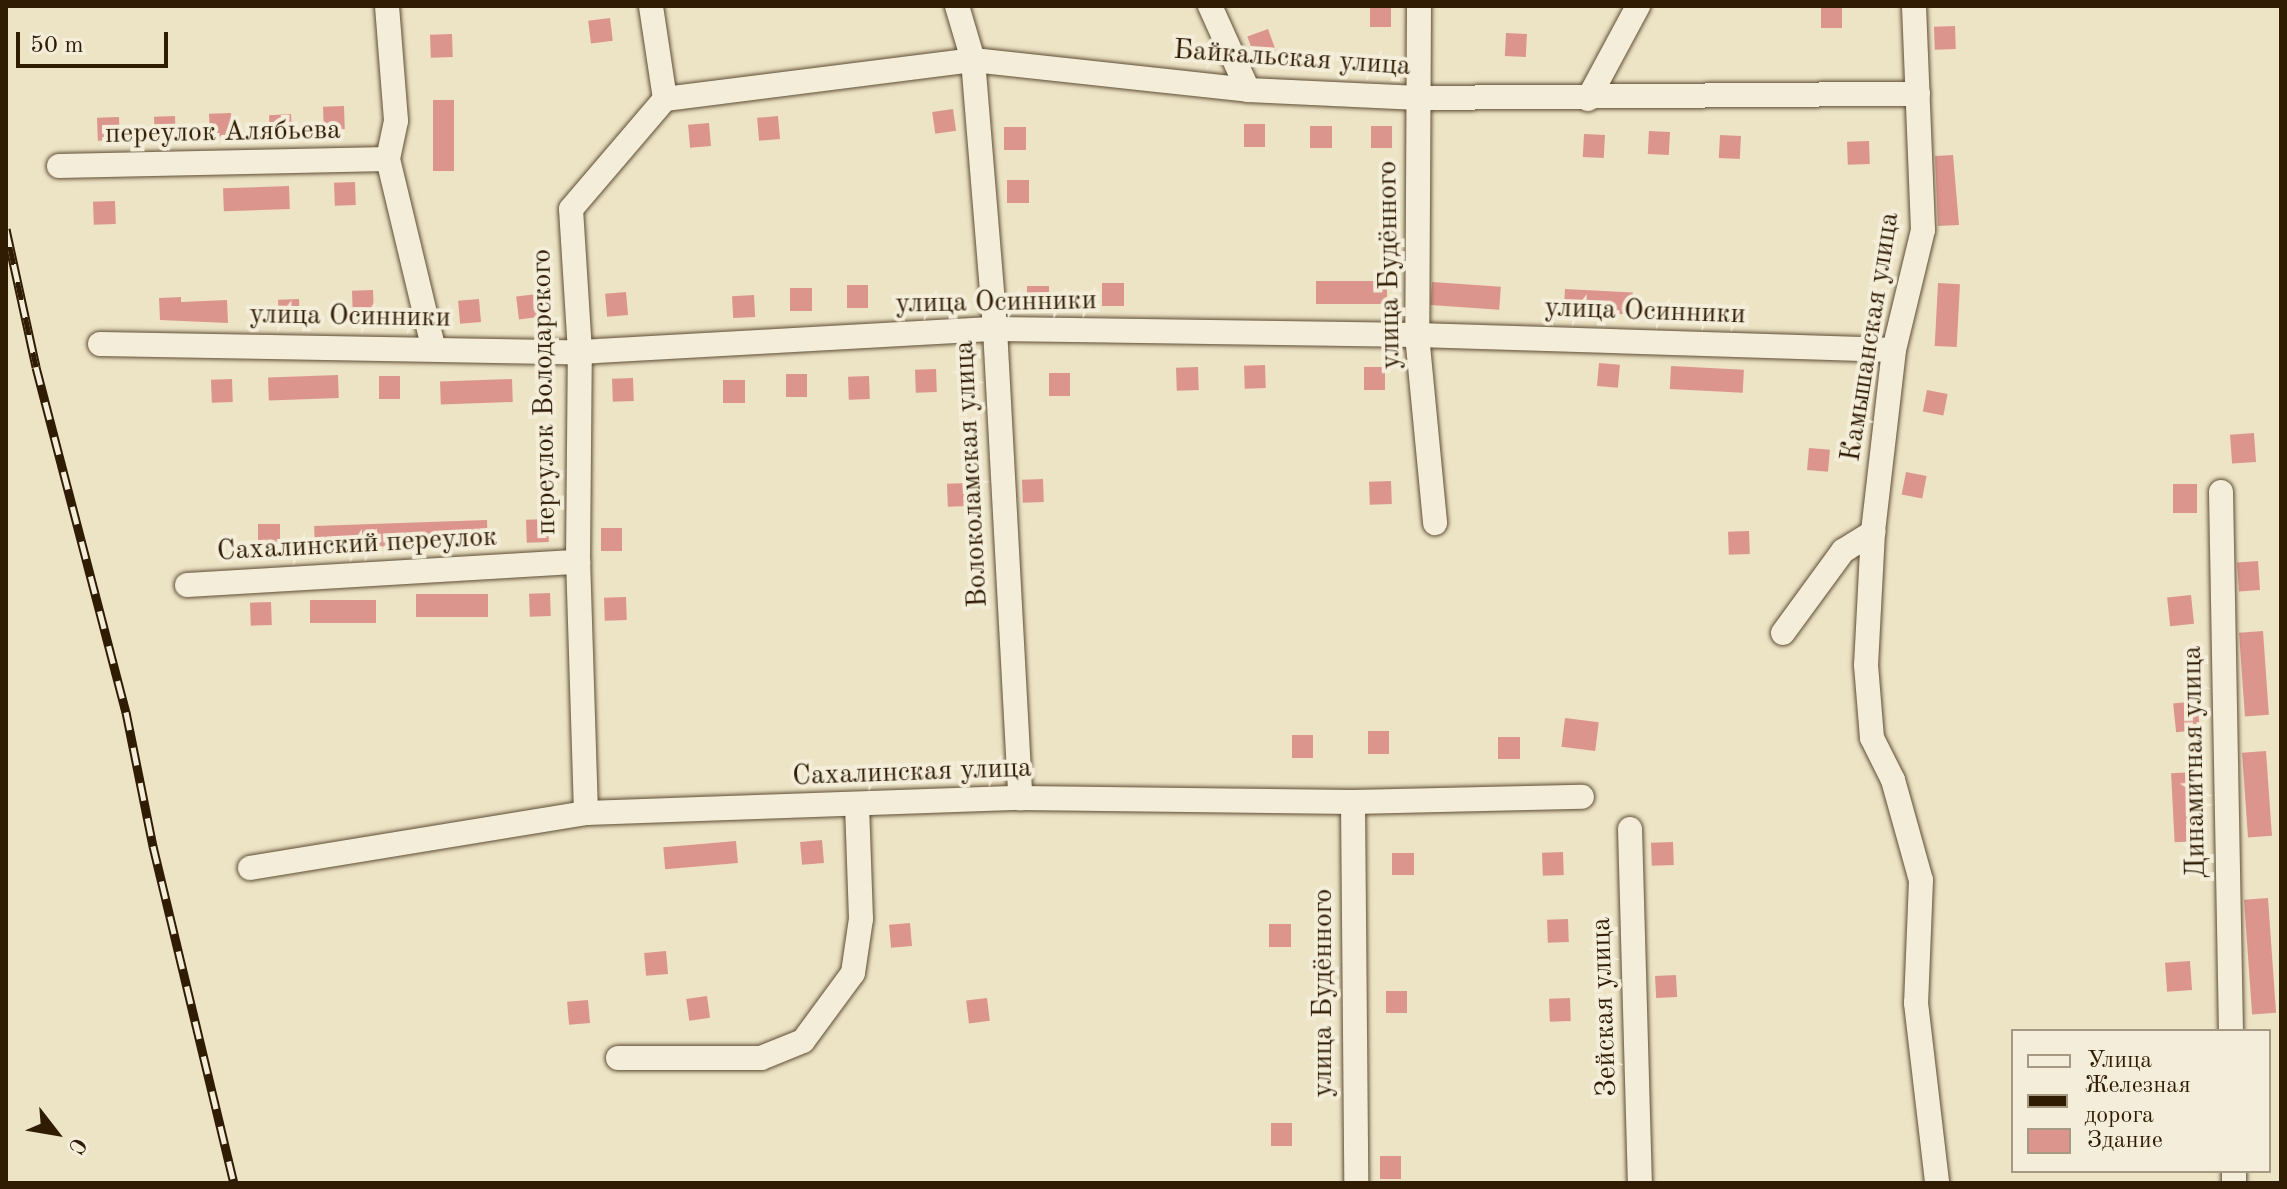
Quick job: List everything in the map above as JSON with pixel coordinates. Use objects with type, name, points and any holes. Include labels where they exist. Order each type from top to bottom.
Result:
[{"type":"street","points":[[387,6],[396,121],[388,159],[433,347]]},
{"type":"street","points":[[651,6],[665,99]]},
{"type":"street","name":"Волоколамская улица","points":[[957,6],[973,60],[995,329],[1020,798]]},
{"type":"street","points":[[1210,6],[1248,90]]},
{"type":"street","name":"улица Будённого","points":[[1419,6],[1417,335],[1435,523]]},
{"type":"street","points":[[1588,99],[1638,6]]},
{"type":"street","name":"Камышанская улица","points":[[1914,6],[1923,230],[1894,350],[1873,532],[1866,665],[1870,727],[1893,780],[1921,880],[1916,1003],[1937,1183]]},
{"type":"street","name":"Байкальская улица","points":[[665,99],[973,60],[1248,90],[1419,98],[1918,94]]},
{"type":"street","name":"переулок Володарского","points":[[586,813],[578,562],[580,352],[571,209],[665,99]]},
{"type":"street","name":"переулок Алябьева","points":[[59,166],[388,159]]},
{"type":"street","name":"улица Осинники","points":[[100,344],[433,347],[580,352],[995,329],[1417,335],[1894,350]]},
{"type":"street","name":"Динамитная улица","points":[[2221,492],[2231,1029]]},
{"type":"street","points":[[1783,633],[1843,551],[1873,532]]},
{"type":"street","name":"Сахалинский переулок","points":[[187,585],[578,562]]},
{"type":"street","name":"Сахалинская улица","points":[[250,868],[586,813],[1020,798],[1353,802],[1582,797]]},
{"type":"street","name":"улица Будённого","points":[[1353,802],[1356,1183]]},
{"type":"street","points":[[618,1058],[761,1058],[803,1041],[853,973],[861,919],[857,805]]},
{"type":"street","name":"Зейская улица","points":[[1630,829],[1640,1183]]},
{"type":"building","points":[[1370,6],[1391,6],[1391,27],[1370,27]]},
{"type":"building","points":[[1821,6],[1842,6],[1842,28],[1821,28]]},
{"type":"building","points":[[610,18],[613,41],[591,44],[588,21]]},
{"type":"building","points":[[1955,26],[1956,49],[1935,50],[1934,27]]},
{"type":"building","points":[[1268,29],[1276,51],[1255,58],[1247,37]]},
{"type":"building","points":[[1506,33],[1527,34],[1526,57],[1505,56]]},
{"type":"building","points":[[452,34],[453,57],[431,58],[430,35]]},
{"type":"building","points":[[433,100],[454,100],[454,171],[433,171]]},
{"type":"building","points":[[344,106],[345,129],[324,130],[323,107]]},
{"type":"building","points":[[953,109],[956,131],[935,134],[932,112]]},
{"type":"building","points":[[231,113],[232,136],[210,137],[209,114]]},
{"type":"building","points":[[291,114],[292,136],[270,137],[269,115]]},
{"type":"building","points":[[175,116],[176,139],[155,140],[154,117]]},
{"type":"building","points":[[778,116],[780,139],[759,141],[757,118]]},
{"type":"building","points":[[119,117],[120,140],[98,141],[97,118]]},
{"type":"building","points":[[709,123],[711,146],[690,148],[688,125]]},
{"type":"building","points":[[1244,124],[1265,124],[1265,147],[1244,147]]},
{"type":"building","points":[[1310,126],[1332,126],[1332,148],[1310,148]]},
{"type":"building","points":[[1371,126],[1392,126],[1392,148],[1371,148]]},
{"type":"building","points":[[1004,127],[1026,127],[1026,150],[1004,150]]},
{"type":"building","points":[[1649,131],[1670,132],[1669,155],[1648,154]]},
{"type":"building","points":[[1584,134],[1605,135],[1604,158],[1583,157]]},
{"type":"building","points":[[1720,135],[1741,136],[1740,159],[1719,158]]},
{"type":"building","points":[[1869,141],[1870,164],[1848,165],[1847,142]]},
{"type":"building","points":[[1953,155],[1959,225],[1938,226],[1935,156]]},
{"type":"building","points":[[1007,180],[1029,180],[1029,203],[1007,203]]},
{"type":"building","points":[[355,182],[356,205],[335,206],[334,183]]},
{"type":"building","points":[[289,186],[290,209],[224,211],[223,188]]},
{"type":"building","points":[[115,201],[116,224],[94,225],[93,202]]},
{"type":"building","points":[[1316,281],[1387,281],[1387,304],[1316,304]]},
{"type":"building","points":[[1432,282],[1501,287],[1499,310],[1430,305]]},
{"type":"building","points":[[1102,283],[1124,283],[1124,306],[1102,306]]},
{"type":"building","points":[[1938,283],[1960,284],[1957,347],[1935,346]]},
{"type":"building","points":[[847,285],[868,285],[868,308],[847,308]]},
{"type":"building","points":[[1027,286],[1049,286],[1049,309],[1027,309]]},
{"type":"building","points":[[790,288],[812,288],[812,311],[790,311]]},
{"type":"building","points":[[1565,289],[1633,293],[1632,315],[1564,311]]},
{"type":"building","points":[[373,290],[374,313],[353,314],[352,291]]},
{"type":"building","points":[[626,292],[628,315],[607,317],[605,294]]},
{"type":"building","points":[[537,294],[540,317],[519,319],[516,297]]},
{"type":"building","points":[[754,295],[755,317],[733,318],[732,296]]},
{"type":"building","points":[[181,297],[181,302],[227,300],[228,323],[160,320],[159,298]]},
{"type":"building","points":[[299,299],[300,322],[279,323],[278,300]]},
{"type":"building","points":[[479,299],[481,322],[460,324],[458,301]]},
{"type":"building","points":[[1599,363],[1620,365],[1618,388],[1597,386]]},
{"type":"building","points":[[1265,365],[1266,388],[1245,389],[1244,366]]},
{"type":"building","points":[[1671,366],[1744,370],[1743,393],[1670,389]]},
{"type":"building","points":[[1198,367],[1199,390],[1177,391],[1176,368]]},
{"type":"building","points":[[1364,367],[1385,367],[1385,390],[1364,390]]},
{"type":"building","points":[[936,369],[937,392],[916,393],[915,370]]},
{"type":"building","points":[[1049,373],[1070,373],[1070,396],[1049,396]]},
{"type":"building","points":[[786,374],[807,374],[807,397],[786,397]]},
{"type":"building","points":[[338,375],[339,398],[269,400],[268,377]]},
{"type":"building","points":[[379,376],[400,376],[400,399],[379,399]]},
{"type":"building","points":[[869,376],[870,399],[849,400],[848,377]]},
{"type":"building","points":[[633,378],[634,401],[613,402],[612,379]]},
{"type":"building","points":[[232,379],[233,402],[212,403],[211,380]]},
{"type":"building","points":[[512,379],[513,402],[441,404],[440,382]]},
{"type":"building","points":[[723,380],[745,380],[745,403],[723,403]]},
{"type":"building","points":[[1927,390],[1948,394],[1943,416],[1923,412]]},
{"type":"building","points":[[2254,433],[2256,462],[2232,464],[2230,435]]},
{"type":"building","points":[[1809,448],[1830,450],[1828,472],[1807,470]]},
{"type":"building","points":[[1906,472],[1927,476],[1922,499],[1902,495]]},
{"type":"building","points":[[1043,479],[1044,502],[1023,503],[1022,480]]},
{"type":"building","points":[[1391,481],[1392,504],[1370,505],[1369,482]]},
{"type":"building","points":[[968,483],[969,506],[948,507],[947,484]]},
{"type":"building","points":[[2173,484],[2197,484],[2197,513],[2173,513]]},
{"type":"building","points":[[548,519],[549,542],[527,543],[526,520]]},
{"type":"building","points":[[487,520],[488,543],[315,549],[314,526]]},
{"type":"building","points":[[258,524],[280,524],[280,547],[258,547]]},
{"type":"building","points":[[601,528],[622,528],[622,551],[601,551]]},
{"type":"building","points":[[1749,531],[1750,554],[1729,555],[1728,532]]},
{"type":"building","points":[[2258,561],[2260,590],[2239,591],[2237,562]]},
{"type":"building","points":[[550,593],[551,616],[530,617],[529,594]]},
{"type":"building","points":[[416,594],[488,594],[488,617],[416,617]]},
{"type":"building","points":[[2191,595],[2194,624],[2170,626],[2167,598]]},
{"type":"building","points":[[626,597],[627,620],[605,621],[604,598]]},
{"type":"building","points":[[310,600],[376,600],[376,623],[310,623]]},
{"type":"building","points":[[271,602],[272,625],[251,626],[250,603]]},
{"type":"building","points":[[2263,631],[2269,715],[2245,716],[2239,633]]},
{"type":"building","points":[[2197,701],[2200,730],[2176,732],[2173,704]]},
{"type":"building","points":[[1565,718],[1599,722],[1595,751],[1561,747]]},
{"type":"building","points":[[1368,731],[1389,731],[1389,754],[1368,754]]},
{"type":"building","points":[[1292,735],[1313,735],[1313,758],[1292,758]]},
{"type":"building","points":[[1498,737],[1520,737],[1520,759],[1498,759]]},
{"type":"building","points":[[2266,751],[2272,836],[2248,837],[2242,753]]},
{"type":"building","points":[[2195,772],[2199,841],[2175,842],[2171,773]]},
{"type":"building","points":[[822,840],[824,863],[802,865],[800,842]]},
{"type":"building","points":[[736,841],[738,863],[665,869],[663,847]]},
{"type":"building","points":[[1673,842],[1674,865],[1652,866],[1651,843]]},
{"type":"building","points":[[1563,852],[1564,875],[1543,876],[1542,853]]},
{"type":"building","points":[[1392,853],[1414,853],[1414,875],[1392,875]]},
{"type":"building","points":[[2268,898],[2276,1013],[2252,1014],[2244,900]]},
{"type":"building","points":[[1568,919],[1569,942],[1548,943],[1547,920]]},
{"type":"building","points":[[910,923],[912,946],[891,948],[889,925]]},
{"type":"building","points":[[1269,924],[1291,924],[1291,947],[1269,947]]},
{"type":"building","points":[[666,951],[668,974],[646,976],[644,953]]},
{"type":"building","points":[[2190,961],[2192,990],[2167,992],[2165,963]]},
{"type":"building","points":[[1676,975],[1677,997],[1656,998],[1655,976]]},
{"type":"building","points":[[1386,991],[1407,991],[1407,1013],[1386,1013]]},
{"type":"building","points":[[707,996],[710,1018],[689,1021],[686,999]]},
{"type":"building","points":[[987,998],[990,1021],[969,1023],[966,1001]]},
{"type":"building","points":[[1570,998],[1571,1021],[1550,1022],[1549,999]]},
{"type":"building","points":[[588,1000],[590,1023],[569,1025],[567,1002]]},
{"type":"building","points":[[1271,1123],[1292,1123],[1292,1146],[1271,1146]]},
{"type":"building","points":[[1380,1156],[1401,1156],[1401,1179],[1380,1179]]},
{"type":"railway","points":[[6,229],[36,367],[126,712],[153,846],[234,1183]]}]
